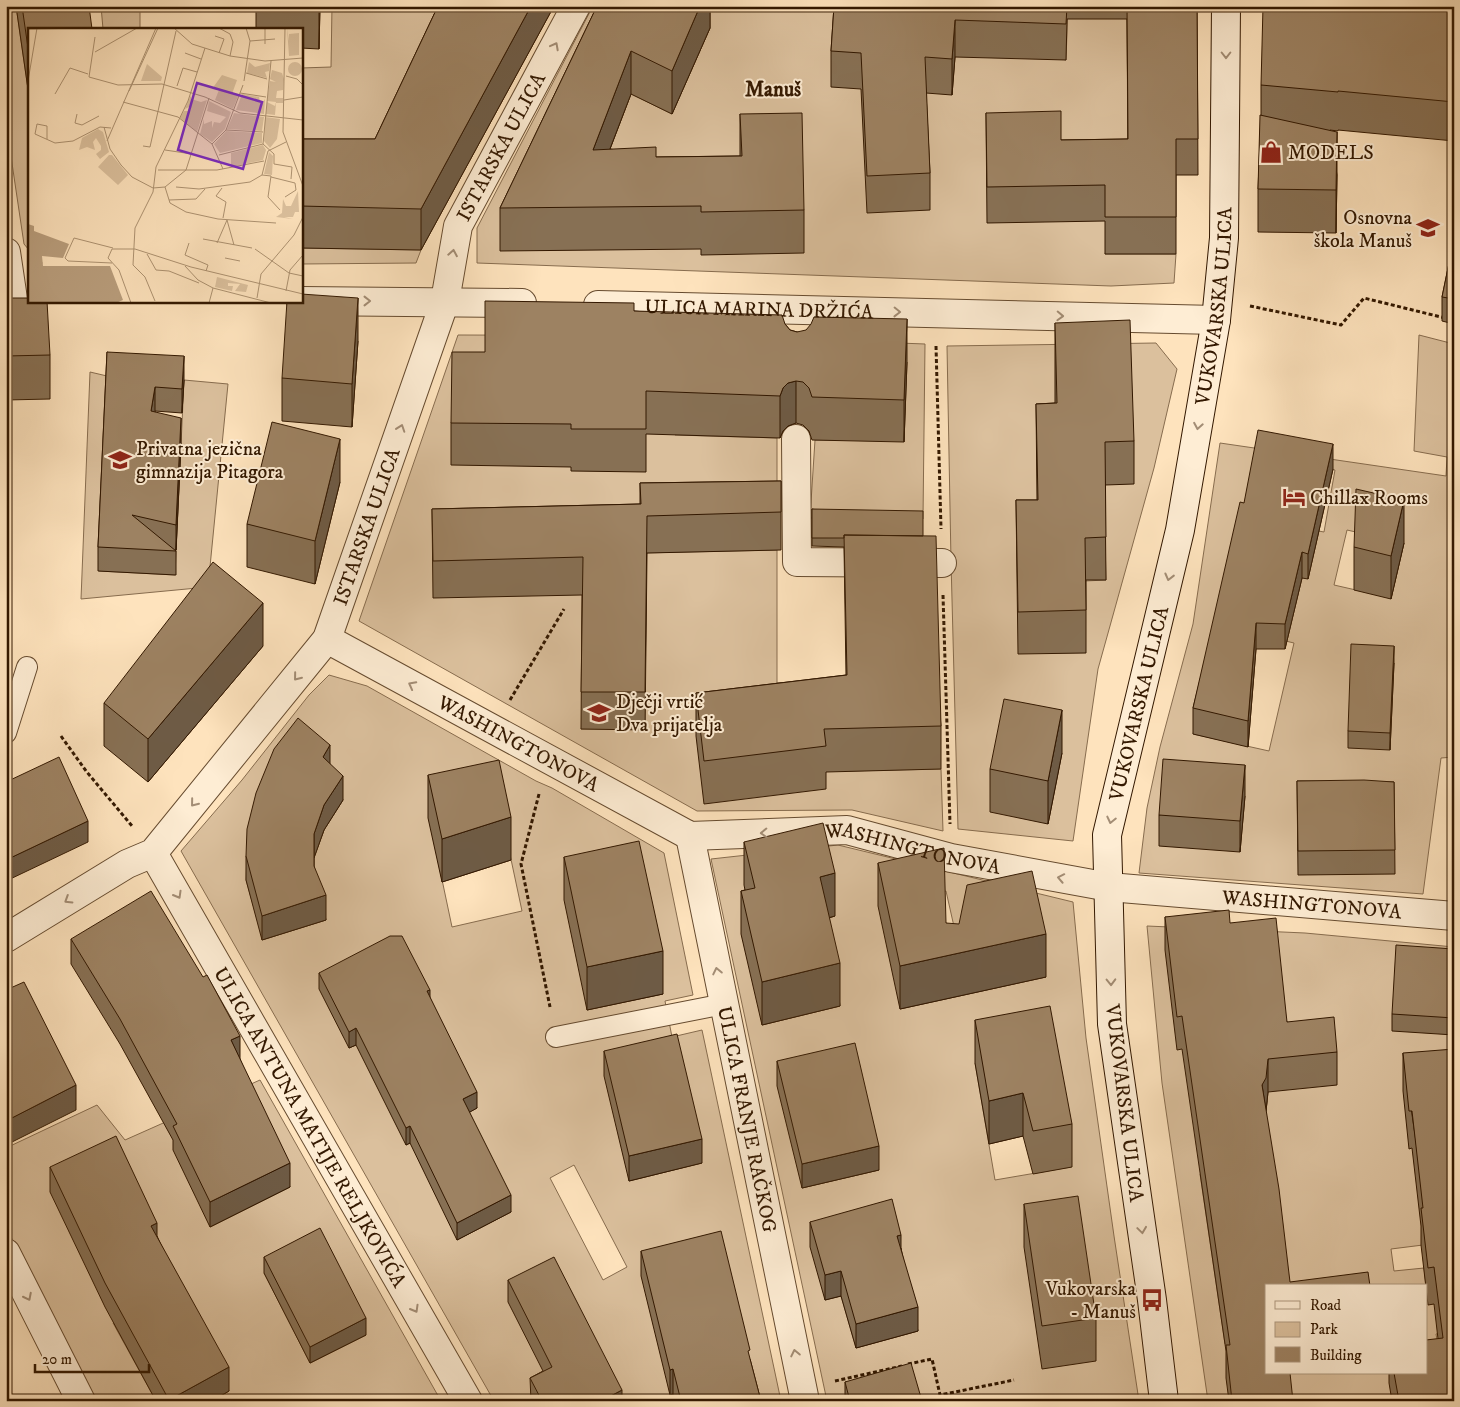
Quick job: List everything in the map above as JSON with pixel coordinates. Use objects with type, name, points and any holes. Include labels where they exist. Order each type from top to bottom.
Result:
[{"type":"street","name":"ISTARSKA ULICA","points":[[6,938],[127,864],[153,852],[327,639],[445,302],[458,226],[576,6]]},
{"type":"street","name":"VUKOVARSKA ULICA","points":[[1164,1401],[1152,1300],[1112,1024],[1107,835],[1180,530],[1217,310],[1224,238],[1226,6]]},
{"type":"street","points":[[6,252],[16,299]]},
{"type":"street","points":[[302,300],[543,304]]},
{"type":"street","name":"ULICA MARINA DRŽIĆA","points":[[572,304],[935,312],[1217,310]]},
{"type":"street","points":[[796,439],[797,562],[942,563]]},
{"type":"street","name":"WASHINGTONOVA","points":[[327,639],[690,836],[847,830],[951,858],[1109,887],[1454,916]]},
{"type":"street","name":"ULICA FRANJE RAČKOG","points":[[690,836],[804,1395]]},
{"type":"street","name":"ULICA ANTUNA MATIJE RELJKOVIĆA","points":[[153,852],[468,1401]]},
{"type":"street","points":[[6,1253],[81,1401]]},
{"type":"lane","points":[[6,733],[27,667]]},
{"type":"lane","points":[[556,1037],[724,1004]]},
{"type":"path","points":[[1217,310],[1341,325],[1364,298],[1454,320]]},
{"type":"path","points":[[935,312],[950,830]]},
{"type":"path","points":[[493,729],[564,609]]},
{"type":"path","points":[[61,736],[86,771],[153,852]]},
{"type":"path","points":[[548,759],[521,864],[556,1037]]},
{"type":"path","points":[[804,1395],[932,1359],[940,1395],[1014,1380]]},
{"type":"green space","points":[[6,6],[16,6],[28,89],[28,249],[24,244],[6,123]]},
{"type":"green space","points":[[101,6],[140,6],[140,28],[103,28]]},
{"type":"green space","points":[[332,6],[455,6],[372,173],[302,173],[302,68],[331,67]]},
{"type":"green space","points":[[593,6],[617,6],[593,193],[631,94],[672,114],[710,28],[684,6],[828,6],[1066,60],[1068,6],[1108,6],[1127,19],[1128,176],[1105,254],[1176,254],[1174,283],[1111,286],[477,263],[477,228]]},
{"type":"green space","points":[[302,248],[421,250],[416,263],[302,264]]},
{"type":"green space","points":[[458,335],[784,336],[675,435],[777,438],[777,518],[642,553],[777,550],[777,683],[846,686],[849,771],[941,769],[943,831],[852,810],[697,811],[359,621]],"holes":[[[646,599],[645,729],[581,729]]]},
{"type":"green space","points":[[1419,335],[1454,344],[1454,757],[1441,758],[1423,894],[1139,873],[1147,808],[1160,747],[1193,624],[1220,443],[1446,476],[1447,457],[1414,451]],"holes":[[[1258,455],[1335,470],[1324,532],[1246,518]],[[1347,530],[1404,543],[1391,598],[1334,585]],[[1218,625],[1294,643],[1269,751],[1193,734]]]},
{"type":"green space","points":[[820,340],[925,344],[923,519],[810,518],[815,440],[903,439]]},
{"type":"green space","points":[[1156,343],[1177,369],[1154,468],[1098,669],[1073,841],[958,829],[947,346]],"holes":[[[1105,541],[1106,580],[1085,581]]]},
{"type":"green space","points":[[90,372],[107,376],[99,571],[175,575],[184,380],[228,384],[208,587],[81,599]]},
{"type":"green space","points":[[329,675],[367,686],[536,781],[552,788],[664,853],[693,995],[665,1001],[672,1037],[702,1030],[781,1401],[616,1401],[552,1388],[531,1399],[531,1401],[494,1401],[181,851],[242,780],[309,695]],"holes":[[[499,803],[522,911],[452,927],[429,818]],[[324,830],[314,858],[314,891],[263,940],[246,880],[247,853]],[[574,1165],[627,1267],[603,1280],[550,1178]]]},
{"type":"green space","points":[[838,845],[1073,902],[1086,1038],[1139,1401],[827,1401],[711,859]],"holes":[[[946,891],[955,931],[878,906]],[[975,1063],[1071,1167],[995,1180]],[[883,1264],[856,1348],[841,1296]]]},
{"type":"green space","points":[[1147,926],[1305,933],[1454,947],[1454,1145],[1423,1245],[1391,1249],[1394,1271],[1424,1268],[1426,1284],[1286,1284],[1262,1118],[1266,1111],[1267,1101],[1200,1174],[1225,1344],[1265,1340],[1229,1401],[1208,1401],[1162,1083]]},
{"type":"green space","points":[[260,1080],[441,1401],[212,1401],[113,1323],[156,1401],[96,1401],[6,1227],[6,1148],[97,1105],[125,1140]],"holes":[[[264,1273],[366,1334],[310,1363]]]},
{"type":"green space","points":[[1428,1289],[1454,1302],[1454,1331],[1436,1334],[1443,1376],[1392,1401],[1289,1401],[1286,1374],[1428,1374]]},
{"type":"building","points":[[22,6],[89,6],[92,28],[28,28],[28,48]]},
{"type":"building","points":[[281,6],[319,6],[319,7]]},
{"type":"building","points":[[438,6],[531,6],[421,209],[302,206],[302,139],[375,139]]},
{"type":"building","points":[[597,6],[700,6],[672,71],[631,51],[593,150],[656,147],[656,157],[742,156],[740,114],[802,113],[804,210],[701,212],[701,206],[500,208]]},
{"type":"building","points":[[834,6],[1067,6],[1066,24],[955,20],[952,59],[925,57],[930,173],[867,176],[861,53],[831,51]]},
{"type":"building","points":[[1127,6],[1197,6],[1198,139],[1176,139],[1176,217],[1105,217],[1105,185],[987,187],[986,113],[1061,111],[1061,140],[1128,139]]},
{"type":"building","points":[[1263,6],[1454,6],[1454,102],[1261,85]]},
{"type":"building","points":[[1260,115],[1337,132],[1336,190],[1258,189]]},
{"type":"building","points":[[1454,239],[1454,299],[1442,297]]},
{"type":"building","points":[[302,294],[358,298],[352,384],[282,378],[287,302],[302,302]]},
{"type":"building","points":[[6,298],[28,298],[28,302],[47,302],[50,355],[6,356]]},
{"type":"building","points":[[485,301],[634,303],[634,311],[782,315],[785,324],[790,330],[797,332],[806,330],[814,317],[907,319],[904,400],[812,397],[809,388],[803,382],[796,381],[788,383],[783,388],[780,396],[646,391],[646,429],[571,429],[571,424],[451,423],[452,352],[485,352]]},
{"type":"building","points":[[1130,320],[1134,441],[1105,442],[1106,537],[1085,538],[1086,610],[1018,612],[1016,500],[1038,500],[1036,404],[1057,403],[1055,323]]},
{"type":"building","points":[[107,352],[184,356],[182,389],[155,387],[151,411],[181,418],[176,525],[132,515],[176,551],[98,547]]},
{"type":"building","points":[[272,422],[340,439],[315,541],[247,524]]},
{"type":"building","points":[[1258,430],[1333,444],[1308,554],[1302,552],[1285,624],[1256,623],[1248,721],[1193,708],[1240,502],[1244,503]]},
{"type":"building","points":[[781,481],[781,512],[647,516],[645,692],[581,692],[583,557],[433,561],[432,509],[641,504],[640,483]]},
{"type":"building","points":[[1356,489],[1404,500],[1391,556],[1354,547]]},
{"type":"building","points":[[812,509],[923,511],[923,536],[844,535],[844,538],[812,538]]},
{"type":"building","points":[[844,535],[936,536],[941,726],[824,729],[826,746],[704,761],[696,693],[847,675]]},
{"type":"building","points":[[213,562],[263,603],[148,739],[104,703]]},
{"type":"building","points":[[1351,644],[1394,646],[1390,733],[1348,731]]},
{"type":"building","points":[[1004,699],[1062,710],[1048,781],[990,769]]},
{"type":"building","points":[[298,718],[330,745],[323,757],[343,776],[324,805],[314,834],[314,866],[326,895],[262,916],[246,856],[247,829],[256,793],[274,749]]},
{"type":"building","points":[[59,757],[88,821],[6,860],[6,782]]},
{"type":"building","points":[[1163,759],[1245,765],[1240,821],[1159,815]]},
{"type":"building","points":[[499,760],[511,817],[442,839],[428,775]]},
{"type":"building","points":[[1364,780],[1394,782],[1395,850],[1298,851],[1297,781]]},
{"type":"building","points":[[823,823],[835,873],[820,877],[840,963],[762,982],[741,891],[755,888],[744,842]]},
{"type":"building","points":[[639,841],[663,951],[587,967],[564,857]]},
{"type":"building","points":[[944,848],[946,923],[959,924],[967,885],[1032,871],[1046,934],[900,966],[878,863]]},
{"type":"building","points":[[151,891],[203,977],[207,975],[240,1036],[231,1040],[290,1163],[210,1202],[173,1126],[177,1124],[120,1019],[71,939]]},
{"type":"building","points":[[1229,910],[1230,923],[1276,918],[1287,1022],[1334,1017],[1337,1052],[1268,1059],[1266,1078],[1262,1085],[1279,1189],[1290,1282],[1368,1272],[1370,1284],[1265,1284],[1265,1374],[1290,1374],[1293,1401],[1232,1401],[1226,1345],[1230,1345],[1182,1016],[1177,1017],[1165,917]]},
{"type":"building","points":[[390,936],[402,936],[430,990],[427,991],[477,1092],[463,1099],[511,1195],[457,1223],[410,1126],[406,1128],[356,1028],[349,1032],[319,973]]},
{"type":"building","points":[[1396,945],[1454,949],[1454,1018],[1392,1014]]},
{"type":"building","points":[[24,982],[76,1085],[6,1121],[6,990]]},
{"type":"building","points":[[1050,1006],[1072,1124],[1033,1131],[1023,1093],[989,1101],[975,1020]]},
{"type":"building","points":[[677,1034],[702,1139],[629,1156],[604,1051]]},
{"type":"building","points":[[855,1043],[879,1146],[802,1164],[777,1061]]},
{"type":"building","points":[[1454,1049],[1454,1401],[1399,1401],[1394,1374],[1428,1374],[1428,1340],[1443,1338],[1434,1267],[1428,1268],[1412,1111],[1409,1111],[1403,1053]]},
{"type":"building","points":[[116,1136],[157,1223],[151,1226],[229,1367],[169,1400],[105,1283],[50,1167]]},
{"type":"building","points":[[1078,1196],[1096,1318],[1042,1326],[1024,1204]]},
{"type":"building","points":[[892,1199],[901,1235],[897,1236],[918,1307],[856,1324],[841,1271],[825,1275],[810,1222]]},
{"type":"building","points":[[320,1228],[366,1318],[310,1347],[264,1257]]},
{"type":"building","points":[[721,1231],[761,1401],[681,1401],[673,1369],[670,1370],[641,1251]]},
{"type":"building","points":[[554,1257],[622,1390],[605,1399],[606,1401],[542,1401],[530,1378],[552,1367],[508,1280]]},
{"type":"building","points":[[911,1363],[922,1401],[850,1401],[845,1382]]},
{"type":"building","points":[[1113,1396],[1114,1401],[1082,1401]]},
{"type":"place","name":"MODELS","points":[[1271,152]]},
{"type":"place","name":"Osnovna škola Manuš","points":[[1428,228]]},
{"type":"place","name":"Privatna jezična gimnazija Pitagora","points":[[120,460]]},
{"type":"place","name":"Chillax Rooms","points":[[1294,497]]},
{"type":"place","name":"Dječji vrtić Dva prijatelja","points":[[599,713]]},
{"type":"place","name":"Vukovarska - Manuš","points":[[1152,1300]]},
{"type":"district","name":"Manuš","points":[[773,89]]}]
